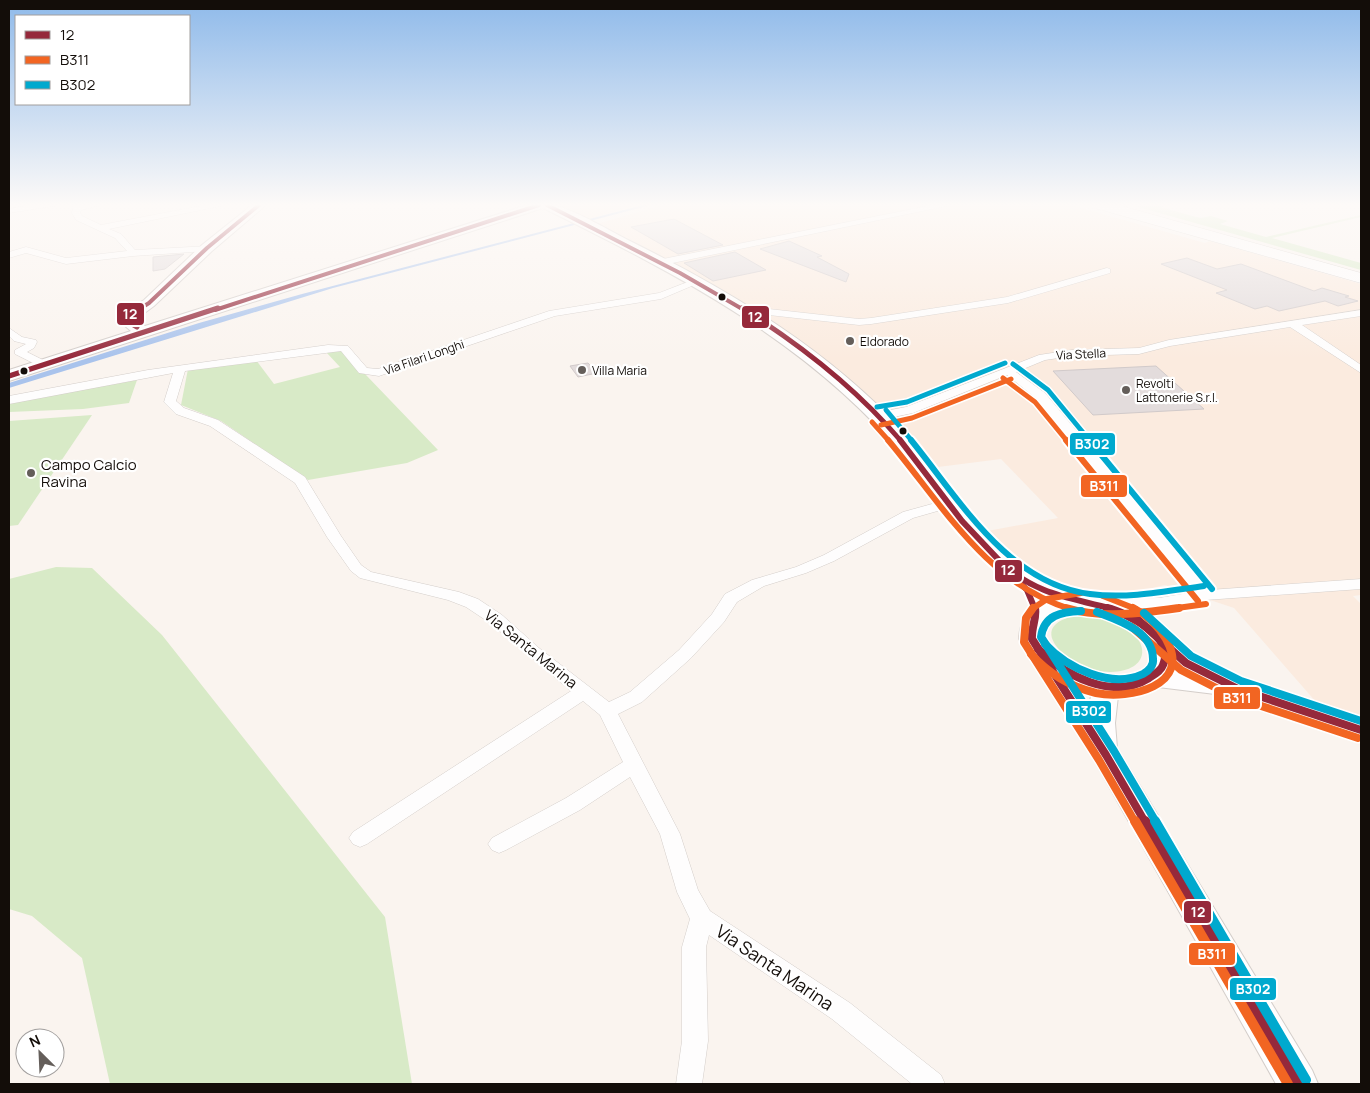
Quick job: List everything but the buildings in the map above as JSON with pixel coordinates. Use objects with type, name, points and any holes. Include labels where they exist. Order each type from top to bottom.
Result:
[{"type":"highway","points":[[1281,256],[1361,278]]},
{"type":"highway","points":[[1295,256],[1361,274]]},
{"type":"street","points":[[46,256],[58,261],[66,261],[108,256]]},
{"type":"street","points":[[143,332],[128,321],[128,315],[148,303],[198,256]]},
{"type":"street","points":[[9,376],[383,256]]},
{"type":"street","points":[[645,256],[696,282],[742,309],[813,358],[878,416],[950,503],[963,522],[982,544],[1017,577],[1032,598],[1036,615]]},
{"type":"street","points":[[658,263],[693,256]]},
{"type":"street","points":[[742,309],[850,321],[871,321],[1008,300],[1107,271]]},
{"type":"street","name":"Via Filari Longhi","points":[[9,400],[180,368],[344,348],[364,371],[379,373],[553,313],[661,296],[696,282]]},
{"type":"street","name":"Via Stella","points":[[878,416],[909,410],[1043,357],[1072,353],[1139,351],[1169,343],[1361,313]]},
{"type":"street","points":[[1292,323],[1361,370]]},
{"type":"street","points":[[9,331],[18,339],[32,342],[33,344],[19,352],[42,364]]},
{"type":"street","name":"Via Santa Marina","points":[[180,368],[170,402],[180,411],[214,423],[300,480],[334,537],[356,568],[366,575],[453,596],[472,603],[496,619],[533,652],[608,711],[670,834],[688,892],[702,918],[841,1011],[932,1084]]},
{"type":"street","points":[[1008,371],[1041,396],[1205,595]]},
{"type":"street","points":[[608,711],[636,697],[686,654],[718,618],[731,598],[758,583],[801,570],[829,558],[908,516],[950,503]]},
{"type":"street","points":[[1017,577],[1056,596],[1128,614],[1186,663],[1238,689],[1361,730]]},
{"type":"street","points":[[1298,1084],[1106,755],[1032,639],[1031,626],[1036,615],[1047,607],[1063,603],[1159,603],[1205,595],[1361,584]]},
{"type":"street","points":[[1155,677],[1163,667],[1166,656],[1156,636],[1150,614],[1159,603]]},
{"type":"street","points":[[1040,652],[1052,664],[1068,674],[1107,686],[1131,686],[1155,677],[1238,689]]},
{"type":"street","points":[[1106,755],[1100,730],[1100,710],[1107,686]]},
{"type":"street","points":[[360,838],[584,691]]},
{"type":"street","points":[[499,844],[573,804],[635,764]]},
{"type":"street","points":[[689,1084],[695,1041],[694,946],[702,918]]},
{"type":"shaded area","points":[[660,256],[1263,256],[1361,284],[1361,595],[1353,596],[1361,604],[1361,715],[1316,702],[1234,608],[1165,585],[1111,598],[1042,584],[982,532],[1058,518],[1001,459],[938,467],[848,379],[764,315]]},
{"type":"green space","points":[[1311,256],[1336,256],[1361,263],[1361,270]]},
{"type":"green space","points":[[342,350],[438,450],[407,463],[308,480],[221,421],[181,405],[188,369],[256,360],[274,384],[340,367],[326,352]]},
{"type":"green space","points":[[137,380],[129,403],[83,409],[9,412],[9,403]]},
{"type":"green space","name":"Campo Calcio Ravina","points":[[92,415],[18,525],[9,526],[9,421]]},
{"type":"green space","points":[[56,567],[92,568],[162,635],[385,917],[412,1084],[110,1084],[82,958],[32,916],[9,909],[9,579]]},
{"type":"green space","points":[[1080,615],[1106,618],[1130,631],[1138,639],[1141,646],[1142,654],[1139,661],[1124,670],[1111,672],[1096,670],[1068,657],[1058,648],[1052,638],[1053,628],[1061,620]]},
{"type":"water","points":[[448,256],[456,256],[333,288],[9,388],[9,383],[199,323]]},
{"type":"transit line","name":"12","points":[[137,327],[127,321],[129,315],[149,303],[199,256]]},
{"type":"transit line","name":"12","points":[[9,376],[381,256]]},
{"type":"transit line","name":"12","points":[[647,256],[723,297],[766,323],[806,351],[845,383],[880,417],[912,455],[962,521],[988,551],[1027,590],[1035,605],[1036,614],[1031,626],[1032,639],[1106,755],[1298,1084]]},
{"type":"transit line","name":"B302","points":[[877,407],[907,402],[1005,363]]},
{"type":"transit line","name":"B302","points":[[1013,364],[1048,390],[1212,589]]},
{"type":"transit line","name":"B311","points":[[1003,378],[1035,402],[1198,601]]},
{"type":"transit line","name":"B311","points":[[881,425],[912,418],[1011,379]]},
{"type":"transit line","name":"B302","points":[[886,410],[989,536],[1018,565],[1035,577],[1054,586],[1075,592],[1107,596],[1139,595],[1204,586]]},
{"type":"transit line","name":"B311","points":[[872,422],[978,550],[1010,580],[1028,592],[1048,602],[1087,612],[1138,612],[1206,604]]},
{"type":"transit line","name":"12","points":[[1000,563],[1026,582],[1048,593],[1117,610],[1132,616],[1155,635],[1163,649],[1165,659],[1160,671],[1143,682],[1127,686],[1111,686],[1094,684],[1078,678],[1049,660],[1038,649]]},
{"type":"transit line","name":"B311","points":[[1081,593],[1047,599],[1031,610],[1026,618],[1023,629],[1024,642],[1099,760],[1288,1084]]},
{"type":"transit line","name":"B311","points":[[1031,654],[1051,673],[1079,688],[1109,695],[1124,696],[1137,694],[1154,687],[1165,678],[1171,667],[1172,656],[1169,644],[1162,632],[1139,611],[1103,596]]},
{"type":"transit line","name":"B302","points":[[1081,611],[1060,613],[1049,618],[1042,629],[1041,637],[1114,751],[1306,1080]]},
{"type":"transit line","name":"B302","points":[[1045,644],[1062,660],[1095,675],[1119,678],[1131,677],[1143,674],[1151,669],[1154,662],[1153,654],[1144,638],[1128,625],[1097,612]]},
{"type":"transit line","name":"B302","points":[[1144,613],[1191,656],[1241,681],[1361,721]]},
{"type":"transit line","name":"12","points":[[1138,620],[1186,663],[1238,689],[1361,730]]},
{"type":"transit line","name":"B311","points":[[1132,627],[1181,670],[1234,697],[1358,738]]},
{"type":"place","name":"Eldorado","points":[[850,341]]},
{"type":"place","name":"Villa Maria","points":[[582,370]]},
{"type":"place","name":"Revolti Lattonerie S.r.l.","points":[[1126,390]]},
{"type":"place","name":"Campo Calcio Ravina","points":[[31,473]]}]
